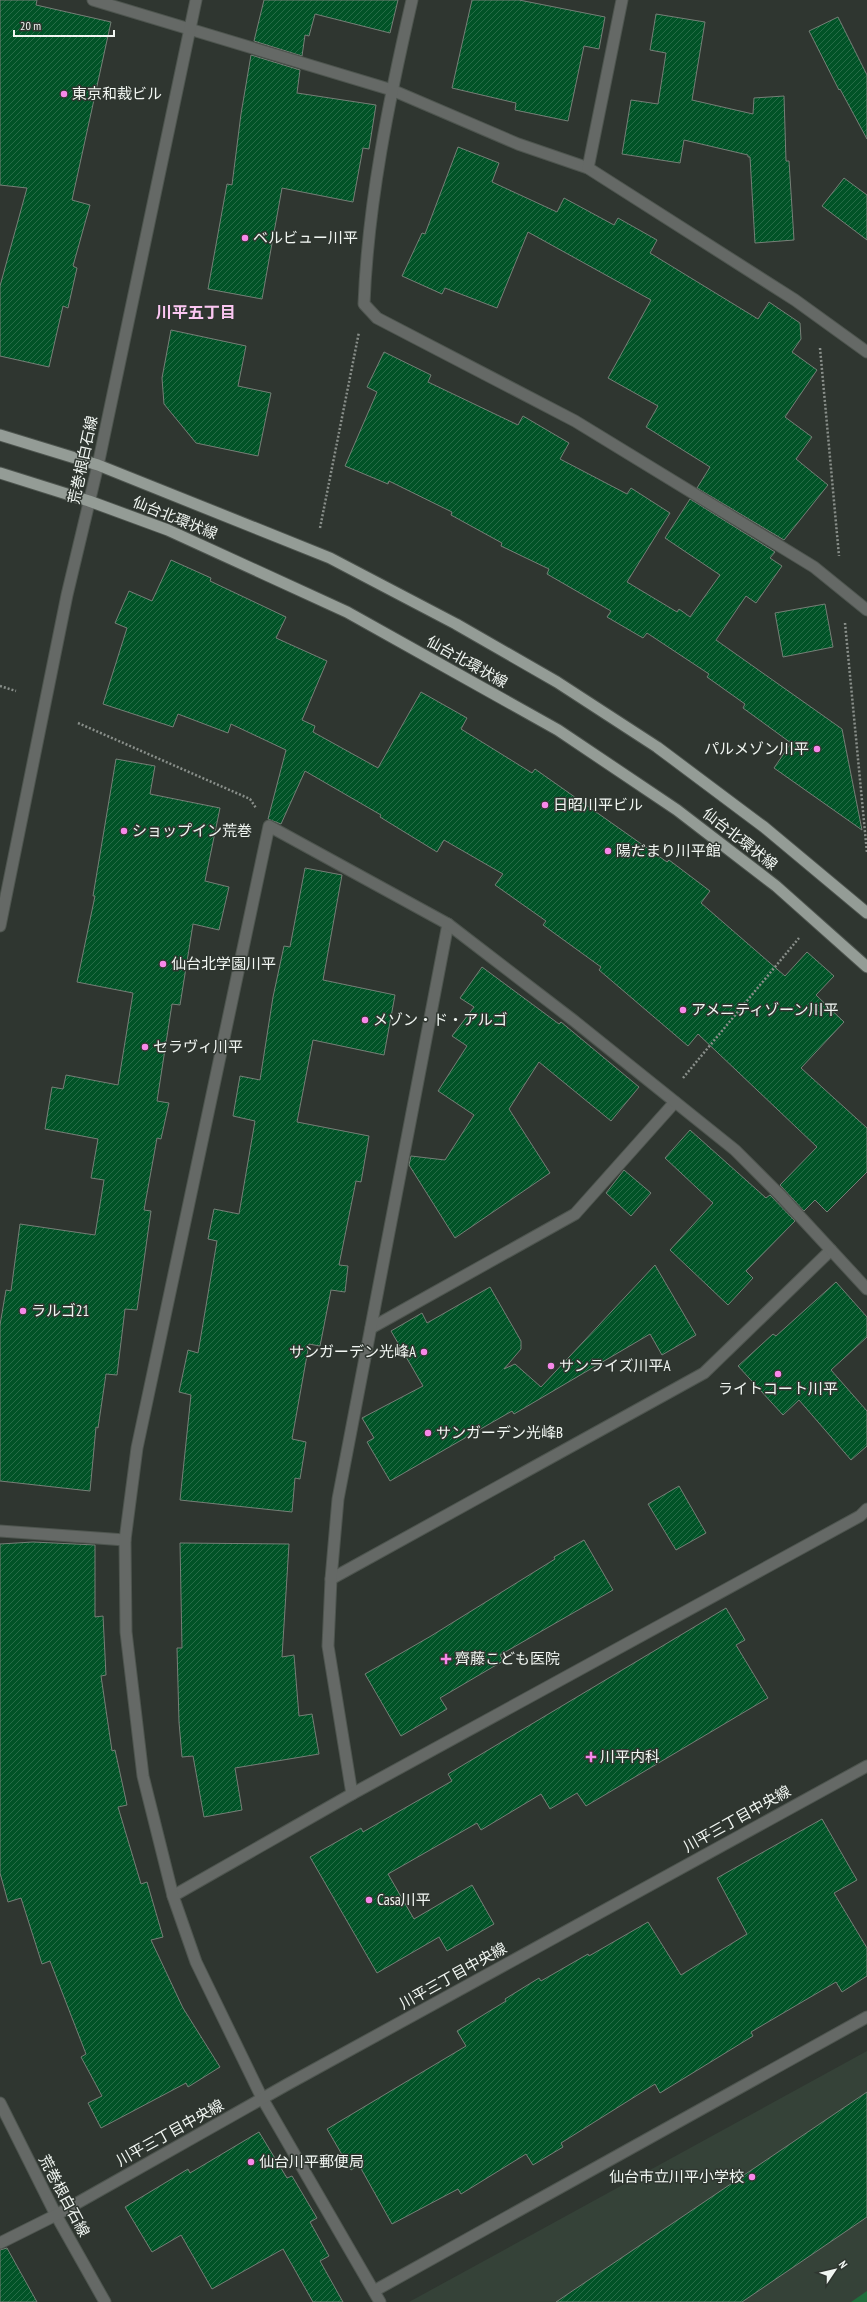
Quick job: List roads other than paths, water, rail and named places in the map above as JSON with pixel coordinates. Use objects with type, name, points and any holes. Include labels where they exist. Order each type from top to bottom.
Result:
[{"type":"main road","name":"仙台北環状線","points":[[0,435],[98,465],[330,558],[456,624],[556,682],[657,747],[758,822],[867,913]]},
{"type":"main road","name":"仙台北環状線","points":[[0,473],[89,501],[168,530],[348,612],[558,730],[683,815],[776,886],[867,967]]},
{"type":"street","points":[[94,0],[392,90],[518,144],[588,168],[795,300],[867,352]]},
{"type":"street","name":"荒巻根白石線","points":[[0,926],[67,595],[98,465],[196,0]]},
{"type":"street","points":[[412,0],[392,90],[366,260],[364,304],[377,318],[575,421],[751,527],[814,567],[867,610]]},
{"type":"street","points":[[588,168],[622,0]]},
{"type":"street","points":[[380,2302],[262,2098],[196,1962],[173,1896],[143,1776],[126,1632],[124,1540],[137,1448],[269,826],[448,924],[573,1020],[735,1150],[782,1197],[867,1289]]},
{"type":"street","points":[[352,1794],[328,1646],[331,1579],[338,1499],[448,924]]},
{"type":"street","points":[[371,1328],[575,1214],[671,1100]]},
{"type":"street","points":[[331,1579],[704,1373],[831,1250]]},
{"type":"street","points":[[173,1896],[352,1794],[860,1516],[867,1509]]},
{"type":"street","points":[[0,1531],[124,1540]]},
{"type":"street","name":"川平三丁目中央線","points":[[0,2243],[56,2214],[262,2098],[867,1766]]},
{"type":"street","points":[[374,2291],[867,2017]]},
{"type":"street","name":"荒巻根白石線","points":[[0,2103],[56,2214],[105,2302]]},
{"type":"place","name":"東京和裁ビル","points":[[64,94]]},
{"type":"place","name":"ベルビュー川平","points":[[245,238]]},
{"type":"place","name":"パルメゾン川平","points":[[817,749]]},
{"type":"place","name":"日昭川平ビル","points":[[545,805]]},
{"type":"place","name":"ショップイン荒巻","points":[[124,831]]},
{"type":"place","name":"陽だまり川平館","points":[[608,851]]},
{"type":"place","name":"仙台北学園川平","points":[[163,964]]},
{"type":"place","name":"アメニティゾーン川平","points":[[683,1010]]},
{"type":"place","name":"メゾン・ド・アルゴ","points":[[365,1020]]},
{"type":"place","name":"セラヴィ川平","points":[[145,1047]]},
{"type":"place","name":"ラルゴ21","points":[[23,1311]]},
{"type":"place","name":"サンガーデン光峰A","points":[[424,1352]]},
{"type":"place","name":"サンライズ川平A","points":[[551,1366]]},
{"type":"place","name":"ライトコート川平","points":[[778,1374]]},
{"type":"place","name":"サンガーデン光峰B","points":[[428,1433]]},
{"type":"place","name":"齊藤こども医院","points":[[446,1659]]},
{"type":"place","name":"川平内科","points":[[591,1757]]},
{"type":"place","name":"Casa川平","points":[[369,1900]]},
{"type":"place","name":"仙台川平郵便局","points":[[251,2162]]},
{"type":"place","name":"仙台市立川平小学校","points":[[752,2177]]},
{"type":"district","name":"川平五丁目","points":[[196,312]]}]
